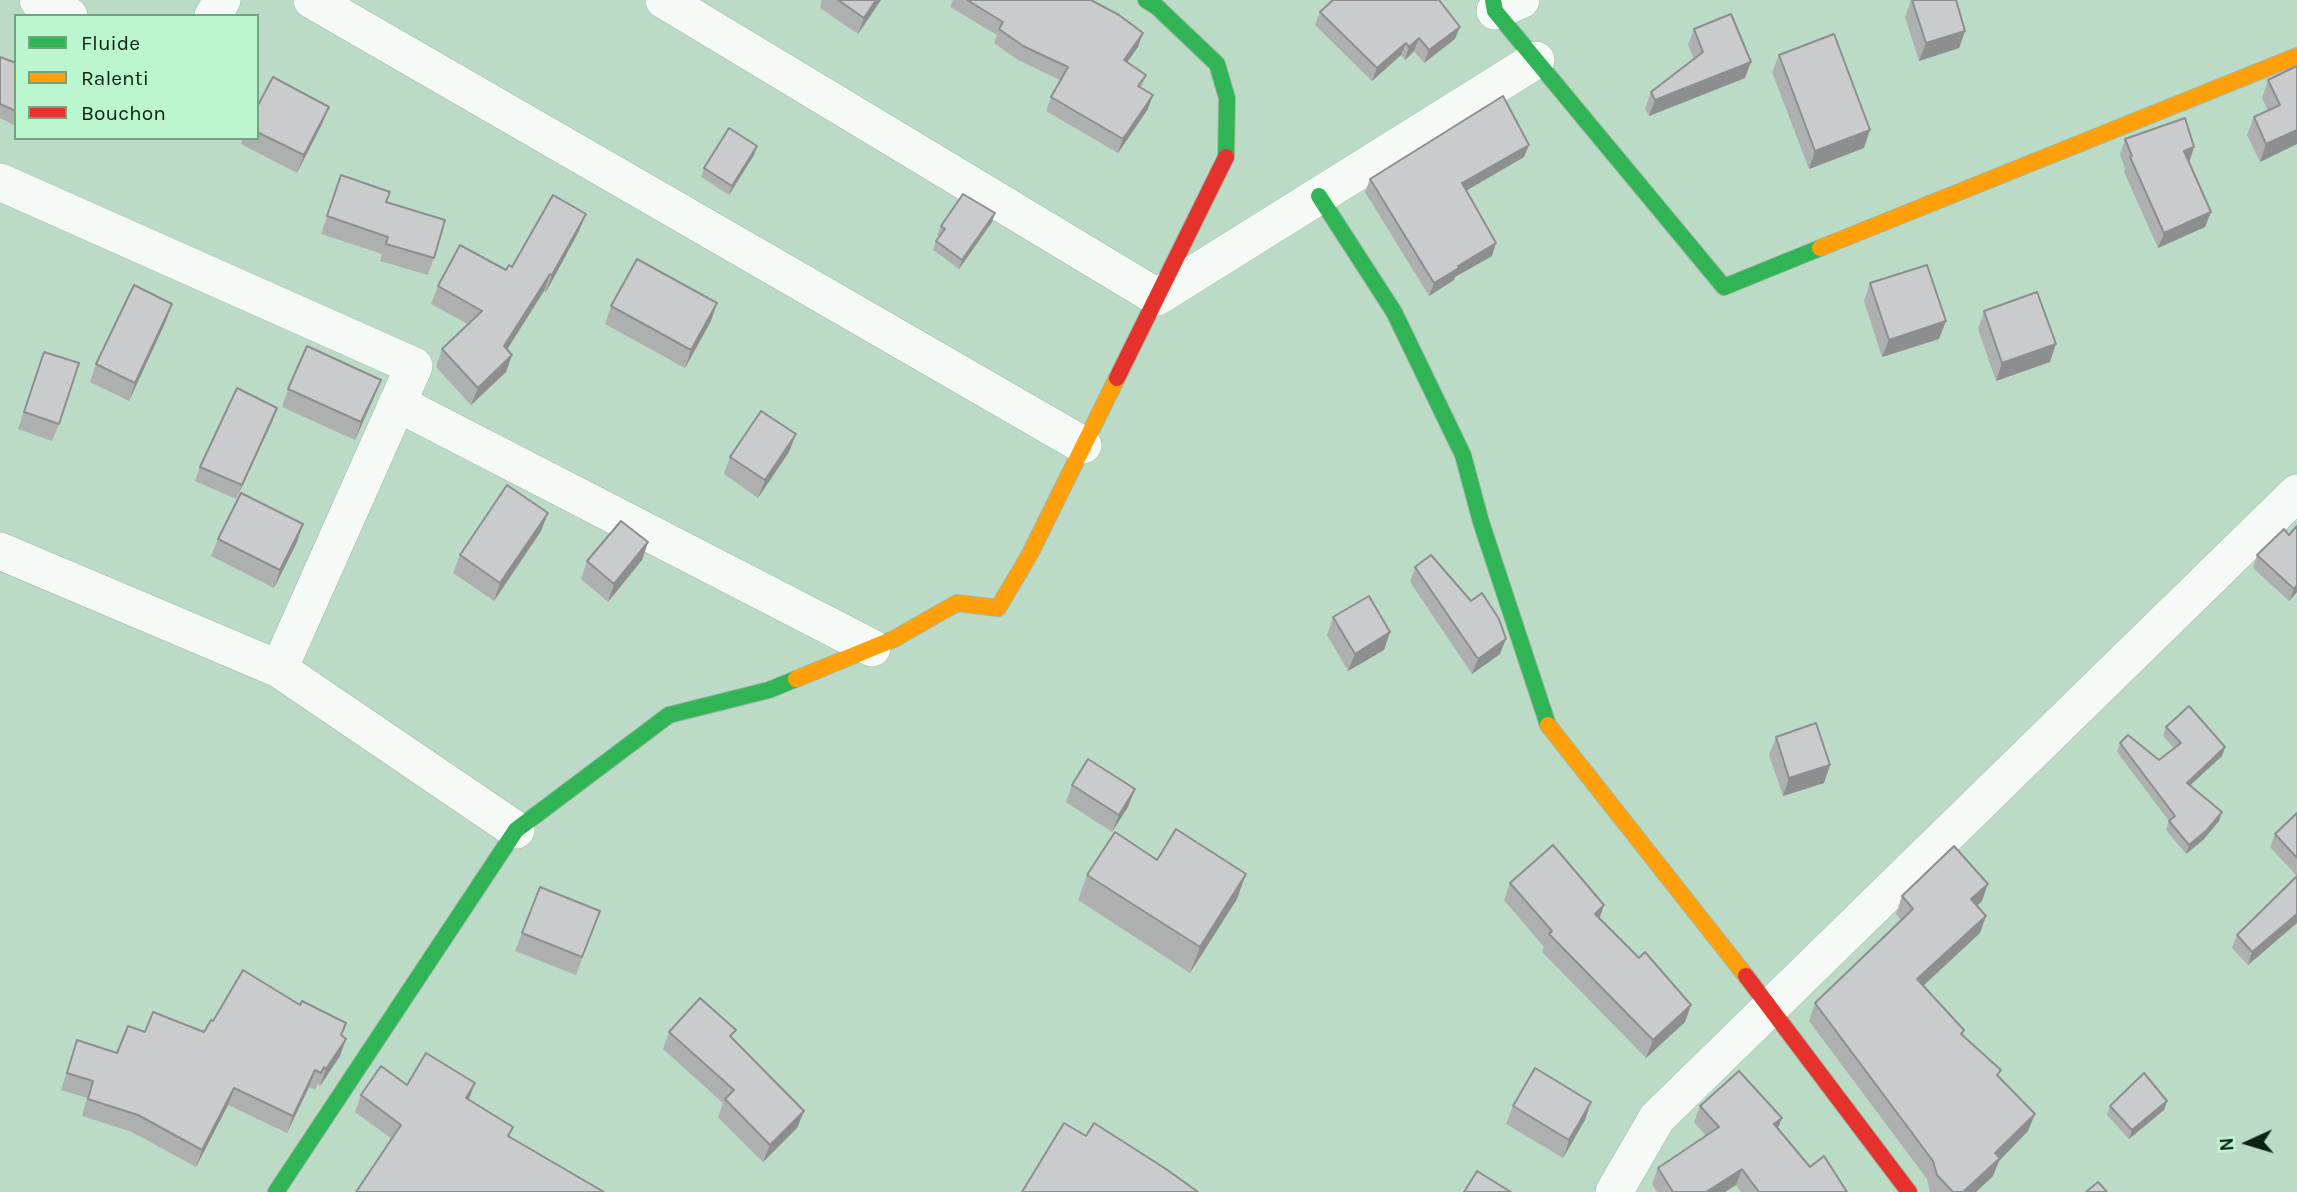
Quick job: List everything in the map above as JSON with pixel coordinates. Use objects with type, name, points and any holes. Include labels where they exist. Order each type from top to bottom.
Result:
[{"type":"street","points":[[38,0],[65,14]]},
{"type":"street","points":[[312,0],[1083,445]]},
{"type":"street","points":[[664,0],[1157,297]]},
{"type":"street","points":[[276,1192],[516,830],[669,715],[769,690],[894,639],[957,603],[998,608],[1030,554],[1226,159],[1227,98],[1217,64],[1155,2]]},
{"type":"street","points":[[1503,4],[1536,60],[1724,287],[2297,56]]},
{"type":"street","points":[[1157,297],[1536,60]]},
{"type":"street","points":[[0,182],[414,366],[279,669]]},
{"type":"street","points":[[1319,196],[1395,312],[1463,455],[1481,522],[1545,722],[1770,1007],[1909,1192]]},
{"type":"street","points":[[397,403],[872,648]]},
{"type":"street","points":[[1614,1192],[1657,1118],[2297,493]]},
{"type":"street","points":[[0,551],[279,669],[516,830]]},
{"type":"building","points":[[838,0],[876,0],[864,18]]},
{"type":"building","points":[[967,0],[1091,0],[1119,15],[1143,33],[1124,60],[1146,75],[1138,86],[1153,95],[1123,139],[1051,97],[1068,67],[1023,46],[999,29],[1003,22]]},
{"type":"building","points":[[1333,0],[1439,0],[1460,27],[1429,50],[1419,38],[1409,47],[1406,43],[1377,68],[1320,12]]},
{"type":"building","points":[[1912,0],[1956,0],[1965,31],[1926,43]]},
{"type":"building","points":[[1731,14],[1751,62],[1655,100],[1651,92],[1703,52],[1694,29]]},
{"type":"building","points":[[1834,34],[1870,130],[1815,151],[1779,55]]},
{"type":"building","points":[[0,57],[14,62],[14,110],[0,104]]},
{"type":"building","points":[[2297,66],[2297,130],[2266,144],[2254,117],[2280,105],[2268,80]]},
{"type":"building","points":[[273,77],[329,107],[304,155],[259,133],[259,103]]},
{"type":"building","points":[[1503,96],[1529,145],[1462,183],[1496,243],[1434,283],[1370,179]]},
{"type":"building","points":[[2185,118],[2194,147],[2184,151],[2211,212],[2164,233],[2130,157],[2132,156],[2125,139]]},
{"type":"building","points":[[729,128],[757,146],[732,186],[704,168]]},
{"type":"building","points":[[341,175],[390,192],[386,202],[445,220],[434,258],[386,244],[388,237],[327,216]]},
{"type":"building","points":[[963,194],[995,213],[962,260],[936,241],[945,229],[941,226]]},
{"type":"building","points":[[553,195],[586,214],[552,275],[550,274],[504,346],[512,355],[478,388],[442,349],[482,311],[438,286],[460,245],[506,270],[509,265],[512,267]]},
{"type":"building","points":[[637,259],[717,303],[691,350],[611,306]]},
{"type":"building","points":[[1927,265],[1946,321],[1889,340],[1870,283]]},
{"type":"building","points":[[134,285],[172,304],[135,383],[96,364]]},
{"type":"building","points":[[2037,292],[2056,344],[2002,363],[1984,311]]},
{"type":"building","points":[[307,346],[381,380],[361,422],[288,389]]},
{"type":"building","points":[[44,352],[79,363],[59,424],[24,412]]},
{"type":"building","points":[[237,388],[277,408],[242,485],[200,467]]},
{"type":"building","points":[[761,411],[796,434],[765,480],[730,457]]},
{"type":"building","points":[[507,485],[548,513],[500,583],[460,555]]},
{"type":"building","points":[[241,493],[303,524],[280,570],[218,539]]},
{"type":"building","points":[[621,521],[648,542],[614,584],[587,561]]},
{"type":"building","points":[[2297,526],[2297,585],[2294,589],[2257,555],[2284,529],[2289,535]]},
{"type":"building","points":[[1431,555],[1471,601],[1482,593],[1499,619],[1506,639],[1478,659],[1415,567]]},
{"type":"building","points":[[1369,596],[1390,632],[1355,654],[1333,617]]},
{"type":"building","points":[[2189,706],[2225,747],[2187,783],[2222,812],[2207,830],[2189,845],[2169,821],[2175,816],[2120,743],[2128,735],[2159,760],[2181,743],[2166,727]]},
{"type":"building","points":[[1816,723],[1830,765],[1789,778],[1776,737]]},
{"type":"building","points":[[1088,759],[1135,789],[1119,815],[1072,785]]},
{"type":"building","points":[[2297,813],[2297,858],[2275,834]]},
{"type":"building","points":[[1176,829],[1246,874],[1200,947],[1087,875],[1115,832],[1157,860]]},
{"type":"building","points":[[1553,845],[1604,905],[1595,914],[1639,958],[1645,952],[1691,1005],[1653,1040],[1549,934],[1552,931],[1510,883]]},
{"type":"building","points":[[1954,846],[1988,884],[1971,899],[1986,916],[1917,979],[1964,1030],[1961,1034],[2001,1070],[1997,1075],[2035,1114],[1995,1153],[2000,1158],[1963,1192],[1953,1192],[1937,1175],[1933,1161],[1815,1003],[1913,909],[1902,896]]},
{"type":"building","points":[[2297,876],[2297,914],[2252,952],[2237,935]]},
{"type":"building","points":[[540,887],[600,911],[582,957],[522,933]]},
{"type":"building","points":[[243,970],[300,1005],[302,1001],[346,1023],[341,1035],[346,1039],[326,1069],[324,1067],[321,1073],[315,1070],[293,1116],[234,1088],[202,1150],[138,1115],[88,1099],[93,1081],[67,1073],[77,1040],[117,1053],[128,1026],[145,1032],[153,1012],[204,1032]]},
{"type":"building","points":[[700,998],[736,1030],[730,1036],[804,1111],[770,1145],[725,1099],[734,1090],[669,1032]]},
{"type":"building","points":[[426,1053],[475,1083],[466,1098],[513,1127],[508,1136],[604,1192],[356,1192],[401,1125],[361,1095],[381,1066],[407,1085]]},
{"type":"building","points":[[1535,1068],[1591,1102],[1569,1140],[1513,1106]]},
{"type":"building","points":[[1739,1071],[1782,1118],[1774,1124],[1810,1167],[1824,1156],[1847,1192],[1759,1192],[1742,1169],[1706,1192],[1673,1192],[1658,1168],[1719,1127],[1700,1106]]},
{"type":"building","points":[[2144,1073],[2167,1101],[2132,1130],[2110,1106]]},
{"type":"building","points":[[1064,1123],[1086,1136],[1094,1123],[1198,1192],[1022,1192]]},
{"type":"building","points":[[1477,1171],[1511,1192],[1464,1192]]},
{"type":"building","points":[[2098,1182],[2107,1192],[2086,1192]]},
{"type":"traffic: fast","points":[[1146,0],[1157,7],[1217,64],[1227,98],[1226,157]]},
{"type":"traffic: fast","points":[[1493,0],[1495,11],[1724,287],[1820,248]]},
{"type":"traffic: fast","points":[[1319,196],[1394,312],[1463,455],[1481,522],[1548,725]]},
{"type":"traffic: fast","points":[[276,1192],[516,830],[669,715],[769,690],[796,679]]},
{"type":"traffic: slow","points":[[1820,248],[2297,56]]},
{"type":"traffic: slow","points":[[796,679],[894,639],[957,603],[998,608],[1030,554],[1117,378]]},
{"type":"traffic: slow","points":[[1548,725],[1746,976]]},
{"type":"traffic: jam","points":[[1117,378],[1226,157]]},
{"type":"traffic: jam","points":[[1746,976],[1909,1192]]}]
